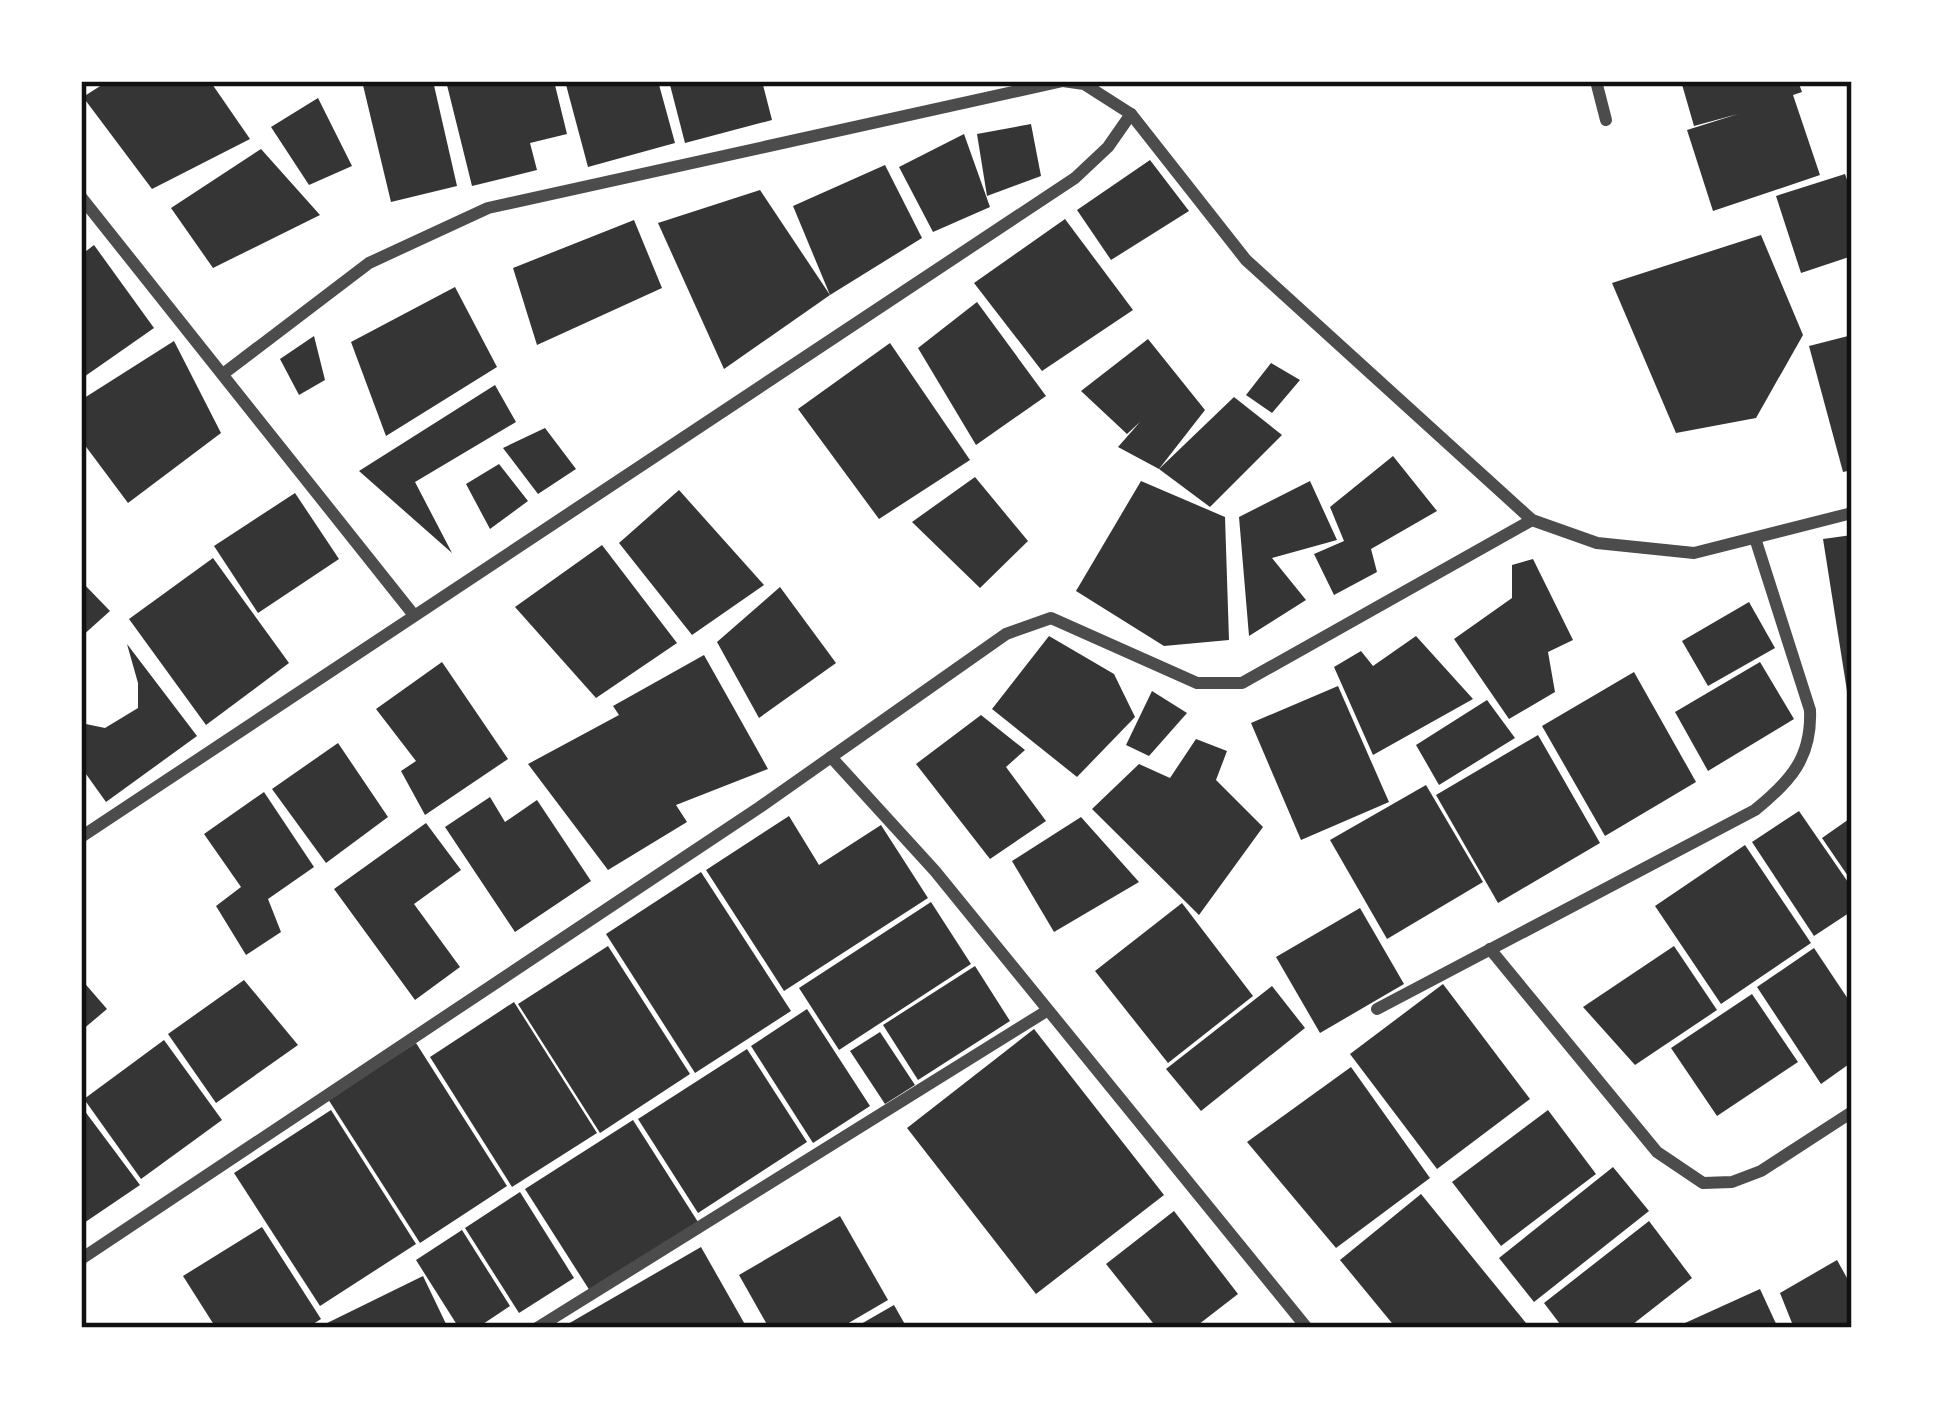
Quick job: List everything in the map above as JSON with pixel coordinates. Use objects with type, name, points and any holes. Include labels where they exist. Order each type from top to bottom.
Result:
[{"type":"street","points":[[223,374],[369,263],[488,208],[1063,81],[1084,84],[1131,114],[1246,260],[1532,520],[1597,543],[1644,552],[1694,554],[1852,512]]},
{"type":"street","points":[[1596,81],[1606,121]]},
{"type":"street","points":[[81,837],[1075,178],[1108,148],[1131,114]]},
{"type":"street","points":[[81,197],[412,614]]},
{"type":"street","points":[[81,1259],[1029,623],[1051,618],[1197,683],[1242,683],[1532,520]]},
{"type":"street","points":[[1377,1009],[1755,810],[1801,764],[1811,738],[1810,710],[1755,538]]},
{"type":"street","points":[[831,757],[886,813],[1307,1328]]},
{"type":"street","points":[[1490,949],[1657,1152],[1703,1183],[1732,1182],[1761,1171],[1852,1112]]},
{"type":"street","points":[[537,1328],[1045,1012]]},
{"type":"building","points":[[108,81],[210,81],[250,139],[152,189],[83,97]]},
{"type":"building","points":[[362,81],[433,81],[457,186],[391,202]]},
{"type":"building","points":[[446,81],[554,81],[567,134],[530,143],[537,170],[472,186]]},
{"type":"building","points":[[565,81],[658,81],[675,143],[588,167]]},
{"type":"building","points":[[669,81],[762,81],[772,120],[685,143]]},
{"type":"building","points":[[1681,81],[1798,81],[1802,92],[1793,95],[1820,175],[1713,211],[1687,130],[1738,114],[1694,126]]},
{"type":"building","points":[[318,98],[352,166],[309,185],[271,127]]},
{"type":"building","points":[[1031,124],[1041,176],[987,196],[977,134]]},
{"type":"building","points":[[964,134],[990,207],[933,232],[899,167]]},
{"type":"building","points":[[261,149],[320,215],[213,268],[171,208]]},
{"type":"building","points":[[1150,160],[1189,211],[1111,260],[1077,210]]},
{"type":"building","points":[[885,165],[922,238],[830,295],[793,206]]},
{"type":"building","points":[[1845,174],[1852,194],[1852,256],[1801,273],[1776,196]]},
{"type":"building","points":[[760,190],[830,295],[724,369],[658,223]]},
{"type":"building","points":[[1065,219],[1133,310],[1042,371],[974,283]]},
{"type":"building","points":[[634,220],[662,288],[537,345],[513,268]]},
{"type":"building","points":[[1761,235],[1803,335],[1756,418],[1676,433],[1612,283]]},
{"type":"building","points":[[94,245],[154,328],[81,379],[81,255]]},
{"type":"building","points":[[455,287],[497,367],[386,436],[351,342]]},
{"type":"building","points":[[977,302],[1046,396],[976,445],[918,348]]},
{"type":"building","points":[[1852,335],[1852,470],[1843,472],[1809,346]]},
{"type":"building","points":[[314,336],[325,380],[299,395],[280,359]]},
{"type":"building","points":[[1148,339],[1205,410],[1159,469],[1118,447],[1140,422],[1127,434],[1081,391]]},
{"type":"building","points":[[174,341],[221,433],[128,503],[81,440],[81,400]]},
{"type":"building","points":[[890,343],[970,460],[879,519],[798,409]]},
{"type":"building","points":[[1271,363],[1300,380],[1272,413],[1246,395]]},
{"type":"building","points":[[495,385],[516,422],[415,482],[452,553],[359,471]]},
{"type":"building","points":[[1234,397],[1282,435],[1210,507],[1159,469]]},
{"type":"building","points":[[545,428],[576,469],[538,494],[503,448]]},
{"type":"building","points":[[1393,456],[1437,511],[1371,549],[1377,572],[1334,595],[1314,554],[1344,541],[1330,507]]},
{"type":"building","points":[[499,464],[528,501],[490,529],[466,484]]},
{"type":"building","points":[[975,477],[1028,541],[980,588],[912,522]]},
{"type":"building","points":[[1141,481],[1225,517],[1229,640],[1164,646],[1076,591]]},
{"type":"building","points":[[1310,481],[1337,540],[1272,558],[1306,600],[1249,636],[1239,517]]},
{"type":"building","points":[[679,490],[764,585],[692,635],[619,543]]},
{"type":"building","points":[[295,493],[339,559],[258,613],[214,546]]},
{"type":"building","points":[[1852,535],[1852,690],[1847,691],[1823,539]]},
{"type":"building","points":[[602,545],[677,643],[596,698],[515,607]]},
{"type":"building","points":[[213,558],[289,663],[206,725],[129,619]]},
{"type":"building","points":[[1533,559],[1573,640],[1548,652],[1555,692],[1509,719],[1454,639],[1512,598],[1512,565]]},
{"type":"building","points":[[81,581],[110,611],[81,637]]},
{"type":"building","points":[[780,587],[836,663],[759,718],[717,642]]},
{"type":"building","points":[[1749,602],[1775,648],[1708,686],[1682,641]]},
{"type":"building","points":[[1049,636],[1114,674],[1135,717],[1077,777],[992,709]]},
{"type":"building","points":[[1416,636],[1473,699],[1373,755],[1334,667],[1361,651],[1373,666]]},
{"type":"building","points":[[127,644],[197,736],[106,802],[81,767],[81,723],[105,728],[138,708],[138,683]]},
{"type":"building","points":[[704,655],[768,769],[676,805],[687,822],[608,870],[528,764],[619,715],[613,706]]},
{"type":"building","points":[[442,662],[508,759],[425,815],[401,771],[416,761],[376,709]]},
{"type":"building","points":[[1760,662],[1794,719],[1708,771],[1675,712]]},
{"type":"building","points":[[1634,672],[1696,782],[1605,836],[1542,726]]},
{"type":"building","points":[[1338,686],[1389,802],[1301,840],[1251,723]]},
{"type":"building","points":[[1152,691],[1187,713],[1149,756],[1126,745]]},
{"type":"building","points":[[1487,700],[1515,738],[1439,785],[1416,745]]},
{"type":"building","points":[[981,715],[1025,750],[1006,767],[1046,821],[990,859],[916,764]]},
{"type":"building","points":[[1538,735],[1600,843],[1498,903],[1436,795]]},
{"type":"building","points":[[1196,739],[1227,751],[1216,780],[1263,827],[1199,915],[1092,809],[1139,764],[1170,778]]},
{"type":"building","points":[[338,743],[388,817],[326,863],[272,789]]},
{"type":"building","points":[[1426,785],[1483,882],[1387,939],[1330,840]]},
{"type":"building","points":[[264,792],[314,867],[268,899],[281,932],[246,955],[216,906],[241,887],[204,834]]},
{"type":"building","points":[[490,797],[505,822],[537,800],[591,881],[515,932],[445,827]]},
{"type":"building","points":[[1799,811],[1852,888],[1852,911],[1814,936],[1752,842]]},
{"type":"building","points":[[789,816],[819,865],[881,825],[928,898],[784,991],[706,870]]},
{"type":"building","points":[[1081,817],[1139,882],[1054,932],[1012,861]]},
{"type":"building","points":[[1852,817],[1852,882],[1822,838]]},
{"type":"building","points":[[426,823],[461,870],[414,904],[460,967],[415,1000],[334,889]]},
{"type":"building","points":[[1745,845],[1811,943],[1721,1004],[1655,906]]},
{"type":"building","points":[[701,872],[791,1011],[695,1073],[606,934]]},
{"type":"building","points":[[931,902],[971,964],[839,1050],[799,988]]},
{"type":"building","points":[[1182,903],[1253,996],[1168,1063],[1095,971]]},
{"type":"building","points":[[1360,908],[1404,984],[1320,1033],[1276,957]]},
{"type":"building","points":[[608,946],[690,1074],[600,1133],[518,1004]]},
{"type":"building","points":[[1674,946],[1717,1010],[1635,1065],[1583,1007]]},
{"type":"building","points":[[1814,948],[1852,1005],[1852,1062],[1821,1084],[1757,987]]},
{"type":"building","points":[[975,966],[1010,1021],[918,1080],[883,1025]]},
{"type":"building","points":[[81,979],[107,1009],[81,1031]]},
{"type":"building","points":[[244,980],[298,1045],[216,1103],[168,1034]]},
{"type":"building","points":[[1443,984],[1530,1099],[1437,1169],[1350,1054]]},
{"type":"building","points":[[1272,986],[1305,1028],[1201,1111],[1166,1069]]},
{"type":"building","points":[[1752,994],[1798,1062],[1717,1116],[1671,1048]]},
{"type":"building","points":[[514,1002],[597,1133],[512,1187],[430,1057]]},
{"type":"building","points":[[807,1009],[870,1106],[813,1143],[751,1046]]},
{"type":"building","points":[[1034,1029],[1164,1195],[1036,1294],[907,1128]]},
{"type":"building","points":[[880,1032],[915,1085],[885,1104],[850,1051]]},
{"type":"building","points":[[164,1040],[222,1120],[141,1179],[84,1099]]},
{"type":"building","points":[[416,1043],[507,1186],[420,1243],[328,1099]]},
{"type":"building","points":[[747,1049],[807,1142],[698,1213],[638,1119]]},
{"type":"building","points":[[1351,1067],[1430,1178],[1336,1248],[1247,1142]]},
{"type":"building","points":[[81,1106],[140,1185],[81,1225]]},
{"type":"building","points":[[331,1110],[416,1244],[320,1306],[234,1173]]},
{"type":"building","points":[[1548,1110],[1596,1174],[1501,1246],[1452,1182]]},
{"type":"building","points":[[633,1120],[698,1222],[590,1291],[525,1189]]},
{"type":"building","points":[[1613,1167],[1649,1211],[1534,1302],[1499,1258]]},
{"type":"building","points":[[520,1192],[574,1278],[519,1313],[465,1228]]},
{"type":"building","points":[[1421,1194],[1530,1328],[1396,1328],[1340,1260]]},
{"type":"building","points":[[1174,1211],[1238,1294],[1194,1328],[1157,1328],[1106,1264]]},
{"type":"building","points":[[840,1216],[888,1300],[840,1328],[769,1328],[739,1275]]},
{"type":"building","points":[[1649,1221],[1692,1278],[1628,1328],[1563,1328],[1544,1303]]},
{"type":"building","points":[[262,1227],[321,1319],[307,1328],[216,1328],[183,1276]]},
{"type":"building","points":[[462,1230],[510,1306],[477,1328],[459,1328],[416,1260]]},
{"type":"building","points":[[701,1247],[747,1328],[561,1328]]},
{"type":"building","points":[[1837,1260],[1852,1287],[1852,1328],[1794,1328],[1780,1293]]},
{"type":"building","points":[[423,1276],[448,1328],[317,1328]]},
{"type":"building","points":[[1760,1289],[1778,1328],[1674,1328]]},
{"type":"building","points":[[894,1305],[907,1328],[854,1328]]}]
